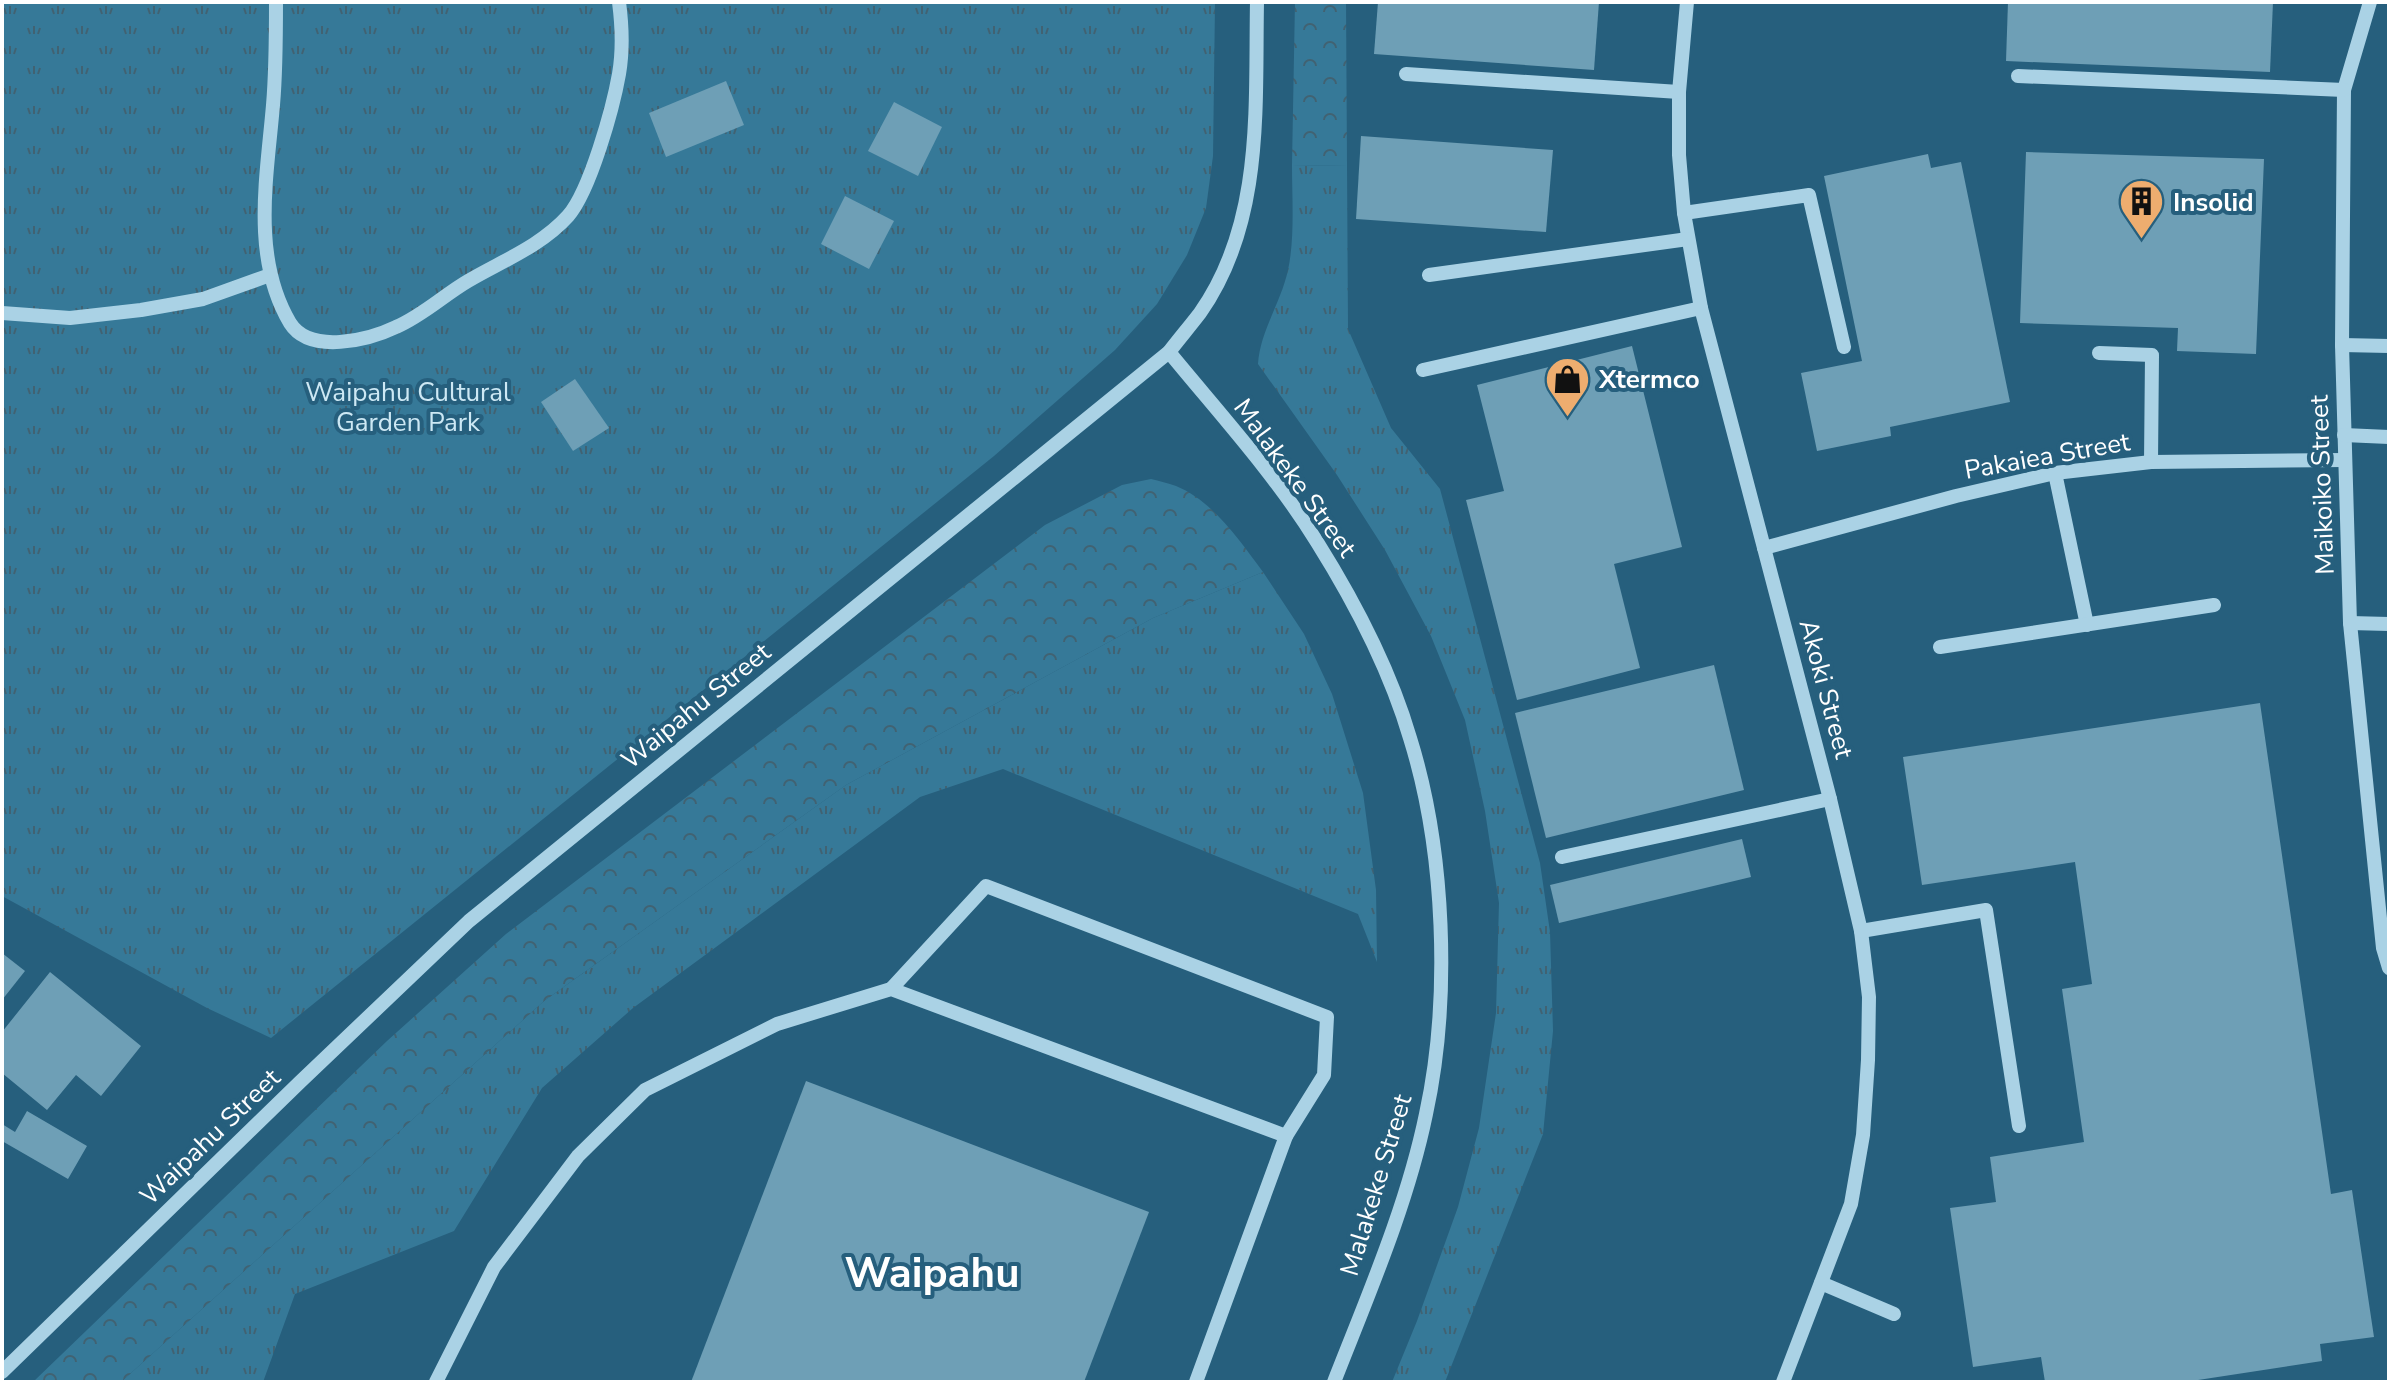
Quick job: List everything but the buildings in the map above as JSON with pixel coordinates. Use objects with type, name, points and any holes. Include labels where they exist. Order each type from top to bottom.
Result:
[{"type":"street","points":[[276,2],[275,82],[265,247],[270,275],[291,325],[305,337],[326,343],[359,340],[397,327],[465,283],[541,241],[570,214],[592,171],[619,73],[619,2]]},
{"type":"street","name":"Waipahu Street","points":[[2,1372],[469,921],[1169,352],[1201,311],[1228,261],[1245,210],[1254,152],[1257,2]]},
{"type":"street","name":"Akoki Street","points":[[1687,2],[1679,92],[1679,155],[1688,239],[1701,308],[1830,799],[1861,931],[1869,997],[1863,1135],[1851,1204],[1783,1382]]},
{"type":"street","name":"Maikoiko Street","points":[[2370,2],[2344,90],[2342,345],[2350,623],[2383,948],[2389,968]]},
{"type":"street","points":[[1406,74],[1679,92]]},
{"type":"street","points":[[2018,76],[2344,90]]},
{"type":"street","points":[[1684,213],[1809,195],[1844,347]]},
{"type":"street","points":[[1429,275],[1688,239]]},
{"type":"street","points":[[2,313],[70,318],[141,310],[203,299],[270,275]]},
{"type":"street","points":[[1423,370],[1701,308]]},
{"type":"street","points":[[2342,345],[2389,346]]},
{"type":"street","name":"Malakeke Street","points":[[1169,352],[1269,475],[1316,540],[1343,586],[1377,653],[1410,737],[1431,824],[1441,937],[1440,1024],[1426,1114],[1405,1190],[1334,1382]]},
{"type":"street","points":[[2099,353],[2152,355],[2151,462]]},
{"type":"street","points":[[2344,435],[2389,437]]},
{"type":"street","name":"Pakaiea Street","points":[[1764,548],[1927,503],[2055,473],[2151,462],[2345,460]]},
{"type":"street","points":[[2055,473],[2087,625]]},
{"type":"street","points":[[1940,647],[2214,605]]},
{"type":"street","points":[[2350,623],[2389,624]]},
{"type":"street","points":[[1562,857],[1830,799]]},
{"type":"street","points":[[436,1382],[494,1267],[578,1156],[645,1090],[777,1024],[891,989],[986,886],[1327,1017],[1324,1075],[1286,1136],[1196,1382]]},
{"type":"street","points":[[1861,931],[1986,910],[2019,1126]]},
{"type":"street","points":[[891,989],[1286,1136]]},
{"type":"street","points":[[1821,1283],[1894,1314]]},
{"type":"green space","name":"Waipahu Cultural Garden Park","points":[[2,2],[1215,2],[1213,156],[1206,208],[1187,255],[1157,304],[1115,350],[994,456],[271,1038],[207,1008],[2,896]]},
{"type":"green space","points":[[1295,2],[1346,2],[1347,166],[1292,165]]},
{"type":"green space","points":[[1292,165],[1347,166],[1348,329],[1391,428],[1440,489],[1540,863],[1550,932],[1553,1031],[1543,1134],[1445,1382],[1392,1382],[1458,1207],[1479,1128],[1496,1013],[1499,903],[1485,811],[1465,720],[1431,636],[1385,550],[1337,475],[1258,364],[1290,258]]},
{"type":"green space","points":[[1151,479],[1176,486],[1202,501],[1225,523],[1263,572],[1153,618],[846,785],[544,1001],[121,1382],[33,1382],[387,1041],[506,934],[1045,525],[1122,485]]},
{"type":"green space","points":[[1263,572],[1304,634],[1332,694],[1363,793],[1376,890],[1377,962],[1358,914],[1003,769],[920,797],[633,1008],[542,1088],[454,1231],[295,1294],[263,1382],[121,1382],[544,1001],[846,785],[1153,618]]},
{"type":"place","name":"Insolid","points":[[2142,241]]},
{"type":"place","name":"Xtermco","points":[[1568,418]]},
{"type":"district","name":"Waipahu","points":[[932,1273]]}]
